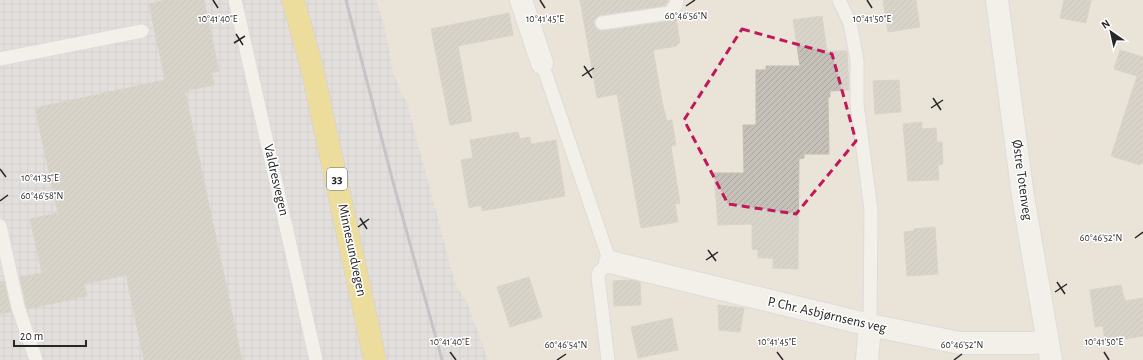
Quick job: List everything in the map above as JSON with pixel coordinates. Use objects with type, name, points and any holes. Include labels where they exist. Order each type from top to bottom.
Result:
[{"type":"main road","name":"Minnesundvegen","points":[[293,0],[312,68],[376,360]]},
{"type":"street","points":[[521,0],[542,63]]},
{"type":"street","name":"Østre Totenveg","points":[[997,0],[1023,196],[1049,350]]},
{"type":"street","name":"P. Chr. Asbjørnsens veg","points":[[610,262],[870,326],[960,343],[1032,343],[1049,350]]},
{"type":"street","points":[[867,360],[870,326]]},
{"type":"lane","name":"Valdresvegen","points":[[235,0],[316,360]]},
{"type":"lane","points":[[602,23],[669,13],[676,5],[678,0]]},
{"type":"lane","points":[[839,0],[850,23],[857,60],[857,104],[871,210],[870,326]]},
{"type":"lane","points":[[0,59],[142,31]]},
{"type":"lane","points":[[542,63],[610,262],[599,272],[598,277],[608,360]]},
{"type":"lane","points":[[0,226],[18,308],[36,360]]},
{"type":"highlighted area","points":[[742,29],[832,54],[856,141],[796,214],[728,204],[684,120]]},
{"type":"shaded area","points":[[0,0],[376,0],[385,28],[393,72],[401,93],[407,103],[455,283],[467,303],[488,360],[0,360]]},
{"type":"building","points":[[166,0],[204,0],[219,71],[212,73],[214,85],[185,91],[242,360],[144,360],[126,275],[84,284],[87,296],[27,309],[20,277],[42,273],[30,219],[58,213],[35,108],[165,80],[149,4]]},
{"type":"building","points":[[580,0],[669,0],[665,6],[600,15],[595,20],[594,24],[596,28],[603,31],[670,21],[676,18],[680,43],[677,43],[677,46],[653,50],[663,106],[667,121],[672,120],[676,145],[671,146],[680,203],[675,204],[678,222],[641,228],[617,94],[597,98]]},
{"type":"building","points":[[883,0],[916,0],[920,27],[888,32]]},
{"type":"building","points":[[1064,0],[1091,0],[1086,23],[1060,18]]},
{"type":"building","points":[[509,13],[513,35],[458,46],[472,121],[450,125],[431,29]]},
{"type":"building","points":[[822,16],[827,51],[847,51],[849,90],[830,91],[830,97],[828,97],[829,154],[804,154],[804,158],[799,159],[798,269],[773,268],[773,258],[758,258],[758,250],[752,249],[752,224],[718,225],[714,173],[744,173],[743,125],[756,125],[756,70],[766,70],[766,66],[800,66],[793,20]]},
{"type":"building","points":[[1120,50],[1143,57],[1143,164],[1140,163],[1140,165],[1111,156],[1137,76],[1114,69]]},
{"type":"building","points":[[899,80],[901,112],[875,114],[873,81]]},
{"type":"building","points":[[922,122],[922,129],[936,128],[937,142],[942,142],[943,164],[938,165],[939,180],[908,181],[903,124]]},
{"type":"building","points":[[518,132],[520,139],[530,137],[531,144],[556,140],[565,196],[482,211],[481,205],[469,208],[461,160],[473,158],[470,140]]},
{"type":"building","points":[[935,227],[938,274],[907,276],[904,232],[914,231],[914,229]]},
{"type":"building","points":[[529,277],[542,317],[510,327],[497,287]]},
{"type":"building","points":[[632,280],[640,282],[641,305],[614,306],[613,281]]},
{"type":"building","points":[[4,281],[11,312],[0,314],[0,282]]},
{"type":"building","points":[[1121,285],[1125,301],[1143,298],[1143,336],[1105,342],[1103,326],[1095,327],[1090,290]]},
{"type":"building","points":[[718,305],[744,308],[740,332],[719,330]]},
{"type":"building","points":[[672,318],[678,350],[638,358],[631,327]]},
{"type":"railway","points":[[346,0],[393,182],[442,360]]}]
